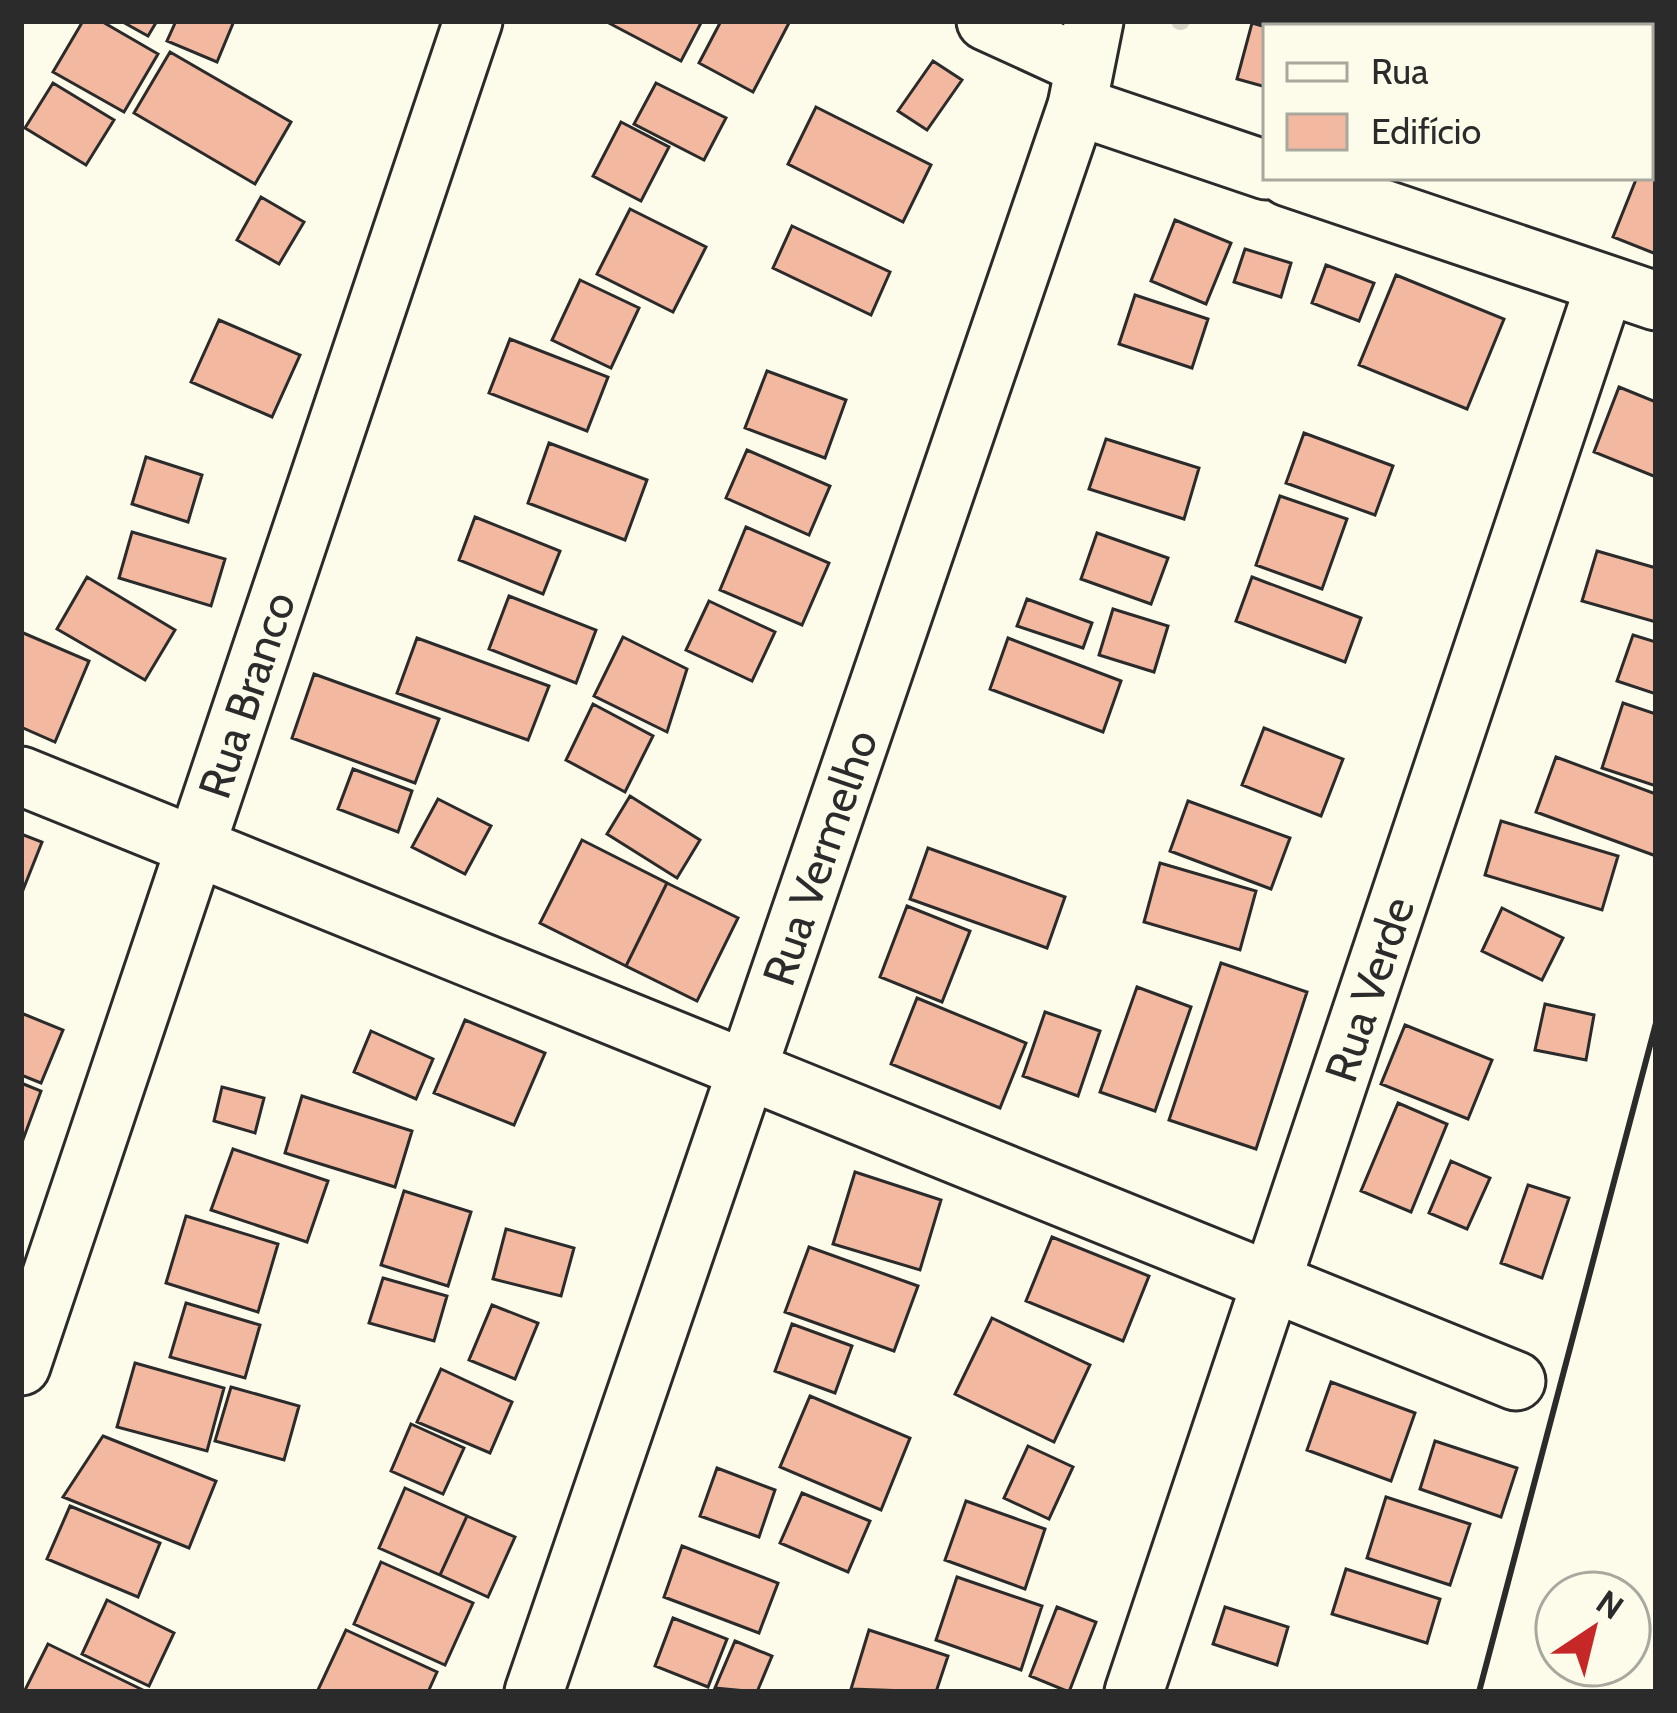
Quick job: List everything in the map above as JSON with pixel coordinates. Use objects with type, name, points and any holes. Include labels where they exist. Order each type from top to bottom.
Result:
[{"type":"street","name":"Rua Branco","points":[[21,1366],[473,21]]},
{"type":"street","points":[[986,21],[1084,64],[1263,168]]},
{"type":"street","name":"Rua Vermelho","points":[[535,1692],[750,1069],[1084,64]]},
{"type":"street","points":[[1297,180],[1631,293]]},
{"type":"street","name":"Rua Verde","points":[[1134,1692],[1272,1281],[1631,293]]},
{"type":"street","points":[[21,776],[1516,1381]]},
{"type":"building","points":[[83,21],[101,21],[158,54],[124,112],[53,72]]},
{"type":"building","points":[[121,21],[157,21],[148,36]]},
{"type":"building","points":[[176,21],[234,21],[217,62],[167,41]]},
{"type":"building","points":[[605,21],[702,21],[681,61]]},
{"type":"building","points":[[721,21],[790,21],[753,92],[699,63]]},
{"type":"building","points":[[1517,21],[1578,21],[1577,24]]},
{"type":"building","points":[[1252,23],[1263,26],[1263,86],[1237,79]]},
{"type":"building","points":[[170,52],[291,122],[255,184],[134,113]]},
{"type":"building","points":[[933,61],[962,80],[927,130],[898,111]]},
{"type":"building","points":[[53,83],[114,120],[86,165],[25,128]]},
{"type":"building","points":[[656,83],[726,118],[704,160],[634,124]]},
{"type":"building","points":[[816,107],[931,165],[903,222],[788,164]]},
{"type":"building","points":[[621,122],[669,147],[641,201],[593,176]]},
{"type":"building","points":[[1656,128],[1656,254],[1613,237],[1636,180],[1653,180]]},
{"type":"building","points":[[261,197],[304,222],[279,264],[237,240]]},
{"type":"building","points":[[630,209],[706,247],[673,312],[597,274]]},
{"type":"building","points":[[1175,220],[1231,243],[1206,304],[1151,281]]},
{"type":"building","points":[[792,226],[890,272],[871,315],[773,268]]},
{"type":"building","points":[[1245,249],[1291,263],[1281,297],[1234,282]]},
{"type":"building","points":[[1326,265],[1374,283],[1359,321],[1312,303]]},
{"type":"building","points":[[1396,275],[1504,319],[1467,409],[1359,365]]},
{"type":"building","points":[[580,280],[639,308],[611,368],[552,340]]},
{"type":"building","points":[[1135,295],[1208,319],[1192,368],[1119,344]]},
{"type":"building","points":[[219,320],[300,355],[272,417],[191,382]]},
{"type":"building","points":[[510,339],[608,377],[587,431],[489,393]]},
{"type":"building","points":[[767,371],[846,400],[825,458],[745,428]]},
{"type":"building","points":[[1619,387],[1656,402],[1656,477],[1594,452]]},
{"type":"building","points":[[1304,433],[1393,466],[1375,515],[1286,483]]},
{"type":"building","points":[[1106,439],[1199,468],[1184,519],[1089,489]]},
{"type":"building","points":[[549,443],[647,480],[625,540],[528,503]]},
{"type":"building","points":[[747,450],[830,486],[809,535],[726,498]]},
{"type":"building","points":[[146,457],[202,475],[188,522],[132,504]]},
{"type":"building","points":[[1280,496],[1347,519],[1322,589],[1256,565]]},
{"type":"building","points":[[475,517],[560,551],[543,594],[459,560]]},
{"type":"building","points":[[746,527],[829,563],[802,625],[720,590]]},
{"type":"building","points":[[132,532],[225,559],[211,606],[119,578]]},
{"type":"building","points":[[1097,533],[1168,558],[1151,604],[1081,579]]},
{"type":"building","points":[[1597,551],[1656,568],[1656,622],[1582,601]]},
{"type":"building","points":[[87,577],[175,630],[145,680],[57,629]]},
{"type":"building","points":[[1252,577],[1361,618],[1345,662],[1236,621]]},
{"type":"building","points":[[509,596],[596,630],[576,683],[489,649]]},
{"type":"building","points":[[1027,599],[1092,623],[1083,648],[1017,626]]},
{"type":"building","points":[[709,601],[775,632],[752,681],[686,650]]},
{"type":"building","points":[[1113,609],[1168,626],[1154,672],[1099,655]]},
{"type":"building","points":[[21,632],[89,661],[55,742],[21,727]]},
{"type":"building","points":[[1633,635],[1656,642],[1656,694],[1617,681]]},
{"type":"building","points":[[623,637],[687,669],[667,732],[594,696]]},
{"type":"building","points":[[417,638],[549,686],[528,740],[397,693]]},
{"type":"building","points":[[1008,638],[1121,681],[1103,732],[990,689]]},
{"type":"building","points":[[314,674],[439,719],[415,783],[292,738]]},
{"type":"building","points":[[1623,703],[1656,714],[1656,786],[1602,768]]},
{"type":"building","points":[[593,704],[653,736],[625,792],[566,760]]},
{"type":"building","points":[[1264,728],[1343,759],[1321,816],[1242,785]]},
{"type":"building","points":[[1556,757],[1656,794],[1656,856],[1536,812]]},
{"type":"building","points":[[353,769],[412,791],[398,832],[338,809]]},
{"type":"building","points":[[630,796],[700,840],[677,878],[607,834]]},
{"type":"building","points":[[438,799],[491,826],[465,874],[412,847]]},
{"type":"building","points":[[1188,801],[1290,838],[1271,889],[1170,851]]},
{"type":"building","points":[[1501,821],[1618,856],[1602,910],[1485,875]]},
{"type":"building","points":[[21,834],[42,842],[21,895]]},
{"type":"building","points":[[582,840],[667,883],[626,966],[540,923]]},
{"type":"building","points":[[928,848],[1065,897],[1047,948],[910,899]]},
{"type":"building","points":[[1160,863],[1256,891],[1240,950],[1144,922]]},
{"type":"building","points":[[667,883],[738,918],[697,1001],[626,966]]},
{"type":"building","points":[[907,906],[970,931],[942,1002],[880,977]]},
{"type":"building","points":[[1502,908],[1563,938],[1542,980],[1482,951]]},
{"type":"building","points":[[1221,963],[1307,992],[1256,1149],[1169,1120]]},
{"type":"building","points":[[1137,987],[1191,1007],[1155,1111],[1100,1092]]},
{"type":"building","points":[[917,998],[1026,1043],[1000,1108],[891,1064]]},
{"type":"building","points":[[1545,1004],[1594,1015],[1586,1060],[1535,1050]]},
{"type":"building","points":[[1045,1012],[1100,1031],[1078,1096],[1023,1076]]},
{"type":"building","points":[[21,1013],[63,1030],[41,1083],[21,1075]]},
{"type":"building","points":[[465,1020],[545,1053],[514,1125],[434,1093]]},
{"type":"building","points":[[1405,1025],[1492,1060],[1468,1119],[1381,1084]]},
{"type":"building","points":[[371,1031],[433,1059],[416,1099],[354,1072]]},
{"type":"building","points":[[21,1083],[41,1091],[21,1145]]},
{"type":"building","points":[[222,1087],[264,1098],[255,1133],[214,1121]]},
{"type":"building","points":[[302,1096],[412,1131],[395,1187],[285,1153]]},
{"type":"building","points":[[1398,1103],[1447,1124],[1411,1212],[1361,1191]]},
{"type":"building","points":[[233,1149],[328,1181],[307,1242],[211,1210]]},
{"type":"building","points":[[1451,1161],[1490,1178],[1467,1229],[1429,1213]]},
{"type":"building","points":[[855,1172],[941,1200],[920,1270],[833,1244]]},
{"type":"building","points":[[1528,1185],[1569,1198],[1542,1278],[1501,1263]]},
{"type":"building","points":[[404,1191],[471,1212],[448,1286],[381,1265]]},
{"type":"building","points":[[186,1216],[278,1244],[258,1312],[166,1283]]},
{"type":"building","points":[[506,1229],[574,1248],[561,1296],[493,1279]]},
{"type":"building","points":[[1052,1237],[1149,1276],[1123,1341],[1026,1301]]},
{"type":"building","points":[[809,1247],[918,1286],[894,1351],[785,1312]]},
{"type":"building","points":[[383,1278],[447,1296],[434,1341],[369,1323]]},
{"type":"building","points":[[186,1303],[260,1325],[245,1378],[170,1357]]},
{"type":"building","points":[[492,1305],[538,1323],[515,1379],[469,1360]]},
{"type":"building","points":[[992,1318],[1090,1365],[1054,1442],[955,1394]]},
{"type":"building","points":[[792,1324],[852,1346],[835,1393],[775,1371]]},
{"type":"building","points":[[135,1363],[224,1388],[207,1451],[117,1427]]},
{"type":"building","points":[[441,1369],[512,1402],[490,1453],[417,1422]]},
{"type":"building","points":[[1331,1382],[1415,1413],[1391,1481],[1307,1450]]},
{"type":"building","points":[[231,1387],[299,1406],[284,1460],[215,1441]]},
{"type":"building","points":[[810,1396],[910,1438],[881,1510],[780,1467]]},
{"type":"building","points":[[411,1424],[464,1448],[443,1494],[391,1471]]},
{"type":"building","points":[[103,1436],[216,1481],[189,1548],[63,1497]]},
{"type":"building","points":[[1435,1441],[1517,1468],[1501,1517],[1420,1489]]},
{"type":"building","points":[[1028,1446],[1073,1467],[1049,1519],[1004,1498]]},
{"type":"building","points":[[717,1468],[775,1490],[759,1537],[700,1516]]},
{"type":"building","points":[[405,1488],[467,1516],[440,1575],[379,1548]]},
{"type":"building","points":[[802,1493],[870,1521],[848,1572],[780,1543]]},
{"type":"building","points":[[1386,1497],[1470,1524],[1450,1585],[1367,1558]]},
{"type":"building","points":[[966,1501],[1045,1529],[1025,1589],[945,1560]]},
{"type":"building","points":[[70,1506],[160,1543],[138,1597],[47,1559]]},
{"type":"building","points":[[467,1516],[515,1537],[488,1597],[440,1575]]},
{"type":"building","points":[[682,1546],[778,1583],[759,1633],[664,1597]]},
{"type":"building","points":[[381,1562],[473,1603],[445,1665],[354,1624]]},
{"type":"building","points":[[1346,1569],[1440,1599],[1427,1643],[1332,1614]]},
{"type":"building","points":[[957,1577],[1042,1606],[1021,1670],[936,1640]]},
{"type":"building","points":[[107,1600],[174,1633],[149,1686],[82,1654]]},
{"type":"building","points":[[1057,1607],[1096,1622],[1069,1692],[1030,1676]]},
{"type":"building","points":[[1225,1607],[1288,1627],[1277,1665],[1213,1644]]},
{"type":"building","points":[[673,1618],[727,1639],[708,1687],[655,1666]]},
{"type":"building","points":[[346,1630],[437,1672],[428,1692],[317,1692]]},
{"type":"building","points":[[869,1630],[948,1656],[936,1692],[851,1689]]},
{"type":"building","points":[[735,1641],[772,1656],[757,1692],[715,1688]]},
{"type":"building","points":[[48,1644],[147,1692],[24,1692]]},
{"type":"wall","points":[[1479,1692],[1656,1023]]}]
